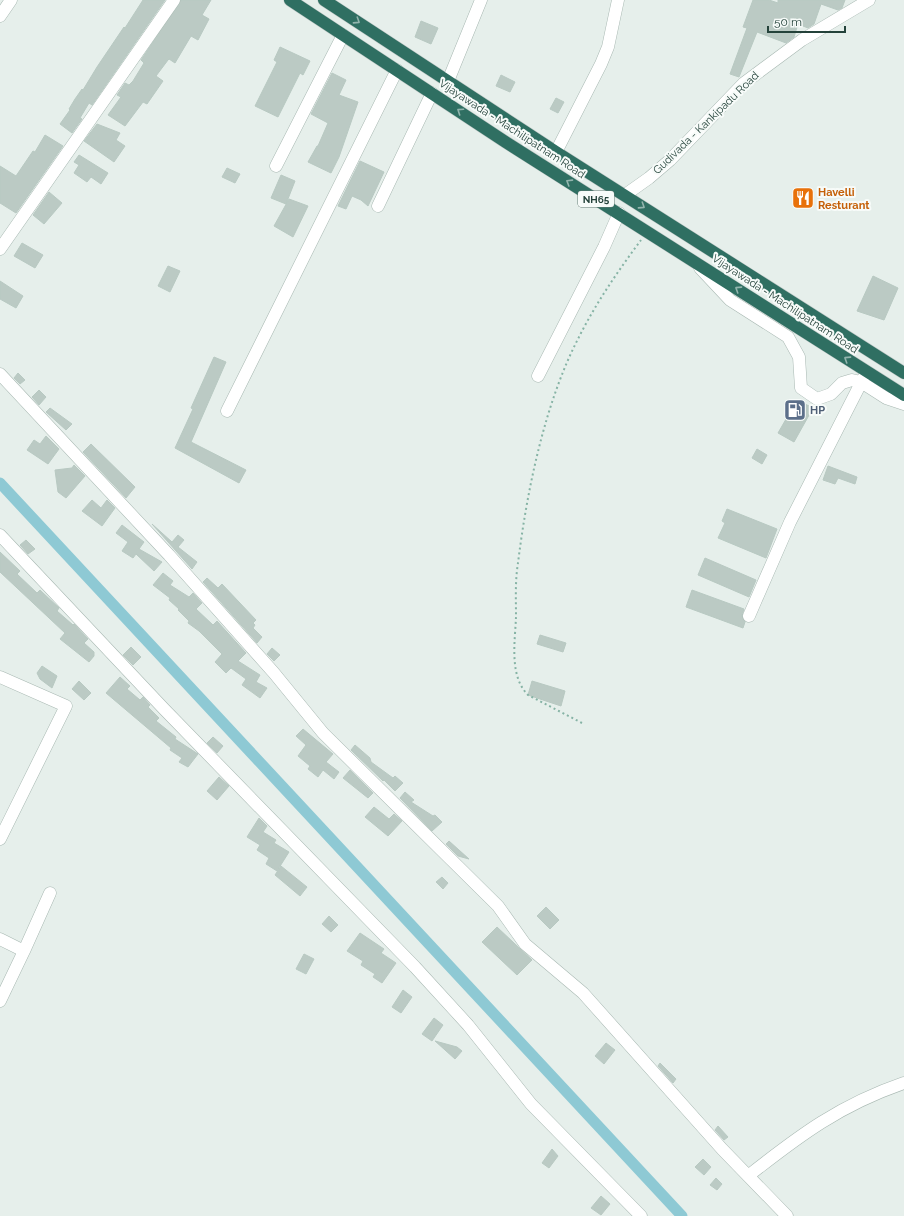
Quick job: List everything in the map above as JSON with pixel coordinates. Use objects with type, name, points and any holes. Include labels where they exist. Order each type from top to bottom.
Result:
[{"type":"highway","name":"Vijayawada - Machilipatnam Road","points":[[290,0],[695,262],[864,377],[904,395]]},
{"type":"highway","name":"Vijayawada - Machilipatnam Road","points":[[324,0],[556,152],[904,373]]},
{"type":"street","points":[[0,16],[11,0]]},
{"type":"street","points":[[0,249],[174,0]]},
{"type":"street","points":[[448,80],[480,0]]},
{"type":"street","points":[[556,152],[601,64],[608,47],[618,0]]},
{"type":"street","name":"Gudivada - Kankipadu Road","points":[[625,195],[649,178],[670,160],[744,83],[802,40],[869,0]]},
{"type":"street","points":[[276,166],[343,35]]},
{"type":"street","points":[[227,411],[397,70]]},
{"type":"street","points":[[378,206],[432,93]]},
{"type":"street","points":[[538,376],[604,247],[619,213]]},
{"type":"street","points":[[695,262],[730,300],[788,337],[799,357],[800,388],[818,399],[831,394],[842,383],[864,377]]},
{"type":"street","points":[[0,374],[169,555],[274,673],[323,734],[498,906],[525,944],[583,993],[748,1176],[787,1216]]},
{"type":"street","points":[[864,377],[886,398],[904,404]]},
{"type":"street","points":[[749,616],[790,522],[864,377]]},
{"type":"street","points":[[0,535],[164,709],[415,967],[468,1025],[531,1104],[641,1216]]},
{"type":"street","points":[[0,677],[66,706],[0,839]]},
{"type":"street","points":[[0,1001],[50,893]]},
{"type":"street","points":[[0,939],[24,951]]},
{"type":"street","points":[[748,1176],[804,1132],[839,1111],[880,1092],[904,1083]]},
{"type":"path","points":[[582,723],[528,695],[521,689],[515,657],[517,564],[543,431],[556,388],[579,337],[611,281],[647,231]]},
{"type":"building","points":[[143,0],[165,0],[92,105],[89,103],[80,118],[82,119],[72,133],[60,124],[70,110],[69,109],[75,99],[82,89],[83,90]]},
{"type":"building","points":[[181,0],[211,0],[202,15],[209,19],[198,40],[191,36],[175,63],[169,59],[168,60],[156,76],[163,81],[147,104],[143,102],[125,126],[108,115],[121,97],[117,95],[125,83],[129,85],[133,81],[144,63],[141,60]]},
{"type":"building","points":[[753,0],[769,0],[778,3],[778,0],[845,0],[842,8],[838,10],[821,4],[814,24],[808,28],[798,24],[794,37],[786,43],[757,32],[739,77],[730,74],[747,28],[743,27]]},
{"type":"building","points":[[421,21],[438,28],[431,44],[415,37]]},
{"type":"building","points":[[280,47],[310,61],[303,75],[300,73],[278,117],[255,106],[277,62],[274,60]]},
{"type":"building","points":[[332,73],[346,80],[339,95],[358,102],[339,157],[331,173],[308,162],[318,146],[328,123],[311,114]]},
{"type":"building","points":[[501,75],[515,82],[510,92],[496,86]]},
{"type":"building","points":[[556,98],[564,102],[558,113],[550,109]]},
{"type":"building","points":[[97,124],[120,133],[116,140],[125,146],[114,162],[84,141]]},
{"type":"building","points":[[45,135],[63,146],[16,213],[0,203],[0,166],[16,176],[33,151],[35,152]]},
{"type":"building","points":[[79,155],[108,173],[101,184],[91,177],[87,182],[74,173],[79,165],[74,162]]},
{"type":"building","points":[[360,161],[384,172],[368,206],[361,200],[352,196],[346,209],[338,206]]},
{"type":"building","points":[[227,168],[240,174],[235,183],[222,177]]},
{"type":"building","points":[[281,175],[295,181],[286,204],[271,198]]},
{"type":"building","points":[[49,192],[62,203],[44,224],[33,215]]},
{"type":"building","points":[[289,199],[308,206],[293,237],[274,226]]},
{"type":"building","points":[[22,243],[43,255],[35,268],[14,256]]},
{"type":"building","points":[[168,266],[180,271],[170,292],[158,286]]},
{"type":"building","points":[[873,276],[898,288],[884,320],[857,311]]},
{"type":"building","points":[[0,281],[23,296],[16,308],[0,299]]},
{"type":"building","points":[[214,357],[226,362],[191,442],[246,470],[239,483],[175,448]]},
{"type":"building","points":[[18,373],[25,380],[20,384],[14,378]]},
{"type":"building","points":[[39,390],[46,397],[39,405],[32,397]]},
{"type":"building","points":[[797,400],[813,408],[794,442],[778,433]]},
{"type":"building","points":[[50,408],[72,424],[66,430],[46,412]]},
{"type":"building","points":[[46,436],[59,449],[48,464],[27,450],[34,440],[40,444]]},
{"type":"building","points":[[91,444],[135,487],[126,498],[83,452]]},
{"type":"building","points":[[757,449],[767,455],[762,464],[752,458]]},
{"type":"building","points":[[74,465],[85,476],[66,498],[58,492],[55,470],[72,468]]},
{"type":"building","points":[[828,466],[857,477],[855,484],[838,478],[835,484],[823,480]]},
{"type":"building","points":[[92,500],[101,508],[107,500],[115,508],[102,526],[82,511]]},
{"type":"building","points":[[727,509],[777,529],[766,558],[718,538],[725,523],[722,521]]},
{"type":"building","points":[[152,524],[172,542],[178,535],[184,540],[178,547],[197,562],[192,569]]},
{"type":"building","points":[[122,525],[144,542],[139,549],[162,562],[154,571],[136,554],[133,558],[122,551],[128,542],[116,533]]},
{"type":"building","points":[[26,540],[35,549],[28,554],[20,545]]},
{"type":"building","points":[[0,552],[20,571],[17,574],[37,593],[40,590],[59,608],[57,611],[73,625],[74,624],[88,639],[84,643],[94,652],[94,656],[89,662],[60,639],[65,633],[0,572]]},
{"type":"building","points":[[705,558],[756,580],[749,597],[698,575]]},
{"type":"building","points":[[163,573],[173,581],[170,585],[189,597],[193,593],[202,603],[196,609],[213,625],[217,621],[246,653],[238,661],[260,675],[256,682],[267,688],[260,698],[242,685],[246,679],[231,668],[226,673],[215,662],[222,654],[199,631],[188,623],[189,621],[169,600],[170,598],[153,585]]},
{"type":"building","points":[[207,578],[218,588],[222,584],[256,620],[253,623],[255,625],[253,628],[262,637],[257,643],[203,582]]},
{"type":"building","points":[[692,590],[744,609],[742,616],[745,622],[743,628],[686,607]]},
{"type":"building","points":[[540,635],[566,643],[563,652],[537,644]]},
{"type":"building","points":[[131,647],[141,657],[133,665],[123,655]]},
{"type":"building","points":[[272,648],[280,655],[274,661],[267,654]]},
{"type":"building","points":[[42,666],[57,676],[52,688],[40,679],[37,673]]},
{"type":"building","points":[[120,677],[130,686],[127,689],[140,700],[143,697],[150,705],[148,707],[159,718],[156,721],[176,737],[175,739],[198,754],[188,767],[179,762],[182,758],[170,750],[171,748],[106,693]]},
{"type":"building","points":[[79,681],[91,693],[84,700],[72,689]]},
{"type":"building","points":[[532,681],[565,691],[561,706],[528,695]]},
{"type":"building","points":[[303,729],[333,754],[326,762],[339,772],[334,779],[323,770],[318,777],[308,769],[310,766],[298,756],[306,745],[296,736]]},
{"type":"building","points":[[213,737],[223,746],[217,753],[207,743]]},
{"type":"building","points":[[355,745],[370,758],[371,762],[393,778],[395,776],[403,783],[395,791],[351,750]]},
{"type":"building","points":[[350,770],[373,793],[368,798],[343,778]]},
{"type":"building","points":[[219,777],[229,786],[217,800],[207,791]]},
{"type":"building","points":[[405,792],[414,800],[411,802],[433,816],[435,815],[442,822],[432,831],[400,798]]},
{"type":"building","points":[[374,807],[389,819],[394,814],[402,821],[388,836],[365,817]]},
{"type":"building","points":[[259,818],[267,826],[263,832],[276,840],[274,843],[289,852],[277,871],[266,864],[269,858],[257,850],[260,845],[247,837]]},
{"type":"building","points":[[449,841],[469,859],[458,856],[446,844]]},
{"type":"building","points":[[281,866],[307,887],[300,896],[275,875]]},
{"type":"building","points":[[442,877],[448,883],[443,889],[436,882]]},
{"type":"building","points":[[546,907],[559,920],[550,929],[537,916]]},
{"type":"building","points":[[329,916],[338,925],[331,932],[322,924]]},
{"type":"building","points":[[497,927],[532,960],[517,975],[482,942]]},
{"type":"building","points":[[360,933],[384,949],[381,953],[396,963],[382,983],[373,977],[375,974],[361,965],[363,961],[347,951]]},
{"type":"building","points":[[304,954],[314,959],[306,974],[296,969]]},
{"type":"building","points":[[403,990],[412,997],[401,1013],[392,1007]]},
{"type":"building","points":[[434,1018],[443,1025],[432,1041],[422,1034]]},
{"type":"building","points":[[435,1041],[457,1047],[462,1051],[455,1059]]},
{"type":"building","points":[[606,1043],[615,1050],[604,1064],[595,1056]]},
{"type":"building","points":[[660,1063],[676,1079],[673,1083],[658,1066]]},
{"type":"building","points":[[718,1126],[728,1137],[724,1140],[715,1130]]},
{"type":"building","points":[[552,1149],[558,1156],[549,1168],[542,1163]]},
{"type":"building","points":[[703,1159],[711,1167],[704,1175],[695,1167]]},
{"type":"building","points":[[716,1178],[722,1184],[717,1190],[710,1185]]},
{"type":"building","points":[[601,1196],[610,1204],[601,1215],[591,1208]]},
{"type":"waterway","points":[[0,483],[682,1216]]},
{"type":"place","name":"Havelli Resturant","points":[[803,198]]},
{"type":"place","name":"HP","points":[[795,410]]}]
